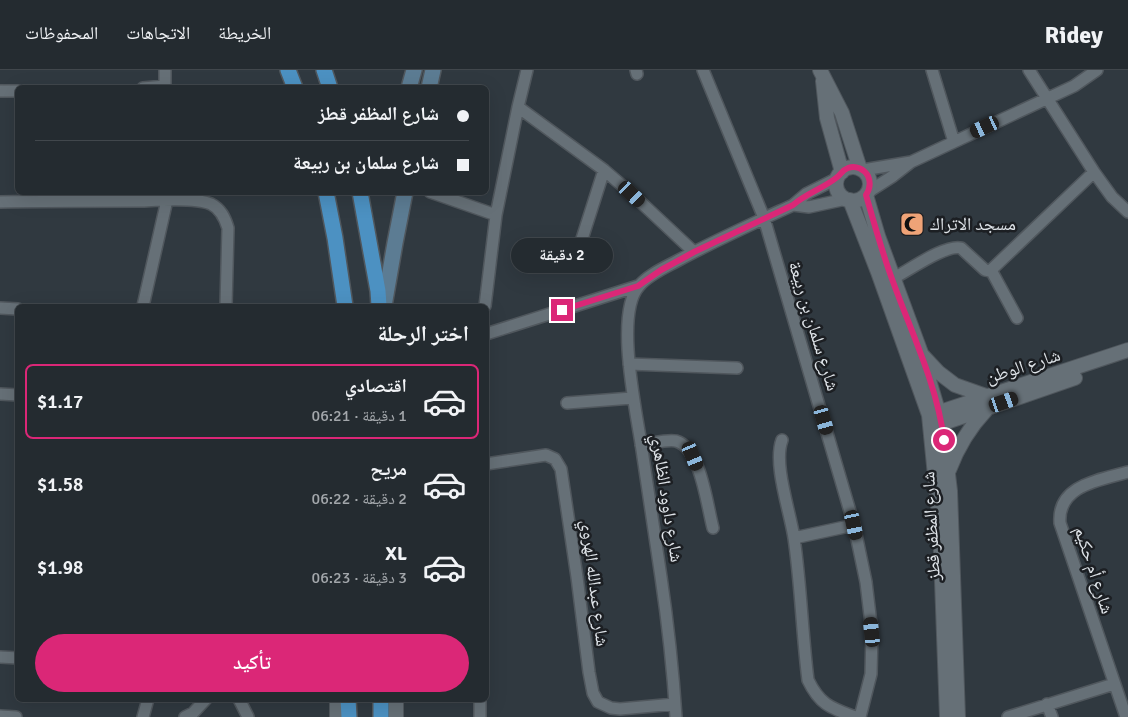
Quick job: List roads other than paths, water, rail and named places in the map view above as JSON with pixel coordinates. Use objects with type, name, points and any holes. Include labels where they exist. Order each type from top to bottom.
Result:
[{"type":"highway","points":[[288,70],[293,85]]},
{"type":"highway","points":[[324,70],[329,85]]},
{"type":"highway","points":[[327,195],[345,304]]},
{"type":"highway","points":[[361,195],[379,304]]},
{"type":"highway","points":[[348,702],[349,717]]},
{"type":"highway","points":[[381,702],[381,717]]},
{"type":"main road","points":[[410,85],[414,70]]},
{"type":"main road","points":[[429,85],[433,70]]},
{"type":"main road","points":[[384,304],[404,195]]},
{"type":"street","points":[[165,70],[166,85]]},
{"type":"street","points":[[485,304],[496,215],[527,70]]},
{"type":"street","name":"شارع سلمان بن ربيعة","points":[[703,70],[764,218],[854,525],[866,582],[872,632],[871,674],[860,717]]},
{"type":"street","points":[[932,70],[954,142]]},
{"type":"street","points":[[1029,70],[1094,172],[1112,197],[1128,212]]},
{"type":"street","points":[[793,205],[809,207],[858,200],[911,162],[1074,86],[1097,70]]},
{"type":"street","points":[[822,74],[842,113],[862,170]]},
{"type":"street","points":[[822,74],[827,118],[840,174],[838,190],[848,200]]},
{"type":"street","points":[[0,91],[15,91]]},
{"type":"street","points":[[518,107],[604,170],[694,252]]},
{"type":"street","points":[[862,170],[911,162]]},
{"type":"street","points":[[489,333],[638,286],[661,270],[694,252],[793,205],[806,194],[847,168],[854,167],[867,174],[870,183],[867,194]]},
{"type":"street","points":[[581,242],[604,170]]},
{"type":"street","points":[[892,279],[933,256],[956,247],[961,248],[986,271],[991,270],[1094,172]]},
{"type":"street","name":"شارع المظفر قطز","points":[[867,194],[892,279],[920,354],[948,473],[958,717]]},
{"type":"street","points":[[439,195],[496,215]]},
{"type":"street","points":[[143,304],[167,196]]},
{"type":"street","points":[[0,202],[167,196],[202,201],[212,205],[220,211],[228,228],[226,304]]},
{"type":"street","name":"شارع المظفر قطز","points":[[848,200],[936,420],[947,717]]},
{"type":"street","points":[[991,270],[1017,318]]},
{"type":"street","name":"شارع داوود الظاهري","points":[[638,286],[631,299],[628,313],[629,364],[632,398],[662,579],[676,717]]},
{"type":"street","points":[[0,308],[15,309]]},
{"type":"street","name":"شارع الوطن","points":[[988,403],[1128,350]]},
{"type":"street","points":[[920,354],[938,372],[955,385],[988,403],[965,435],[948,473]]},
{"type":"street","name":"شارع الوطن","points":[[936,420],[1128,360]]},
{"type":"street","points":[[629,364],[737,368]]},
{"type":"street","points":[[0,394],[15,395]]},
{"type":"street","points":[[567,403],[632,398]]},
{"type":"street","points":[[782,440],[779,446],[779,462],[794,538],[808,680],[824,704],[855,717]]},
{"type":"street","points":[[641,445],[672,441],[679,442],[689,449],[698,469],[712,528]]},
{"type":"street","name":"شارع عبدالله الهروي","points":[[489,464],[546,455],[555,460],[561,468],[577,577],[588,672],[593,693],[598,702],[611,708],[620,709],[675,704]]},
{"type":"street","name":"شارع أم حكيم","points":[[1126,717],[1060,523],[1059,514],[1062,504],[1068,496],[1080,487],[1128,472]]},
{"type":"street","points":[[794,538],[854,525]]},
{"type":"street","points":[[0,657],[15,658]]},
{"type":"street","points":[[1008,717],[1114,684]]},
{"type":"street","points":[[143,717],[147,702]]},
{"type":"street","points":[[185,717],[193,713],[203,702]]},
{"type":"street","points":[[240,702],[248,717]]},
{"type":"street","points":[[337,702],[337,717]]},
{"type":"street","points":[[396,702],[396,717]]},
{"type":"street","points":[[480,702],[480,717]]},
{"type":"street","points":[[1048,704],[1052,717]]},
{"type":"street","points":[[0,716],[16,717]]},
{"type":"place","name":"مسجد الاتراك","points":[[912,224]]}]
